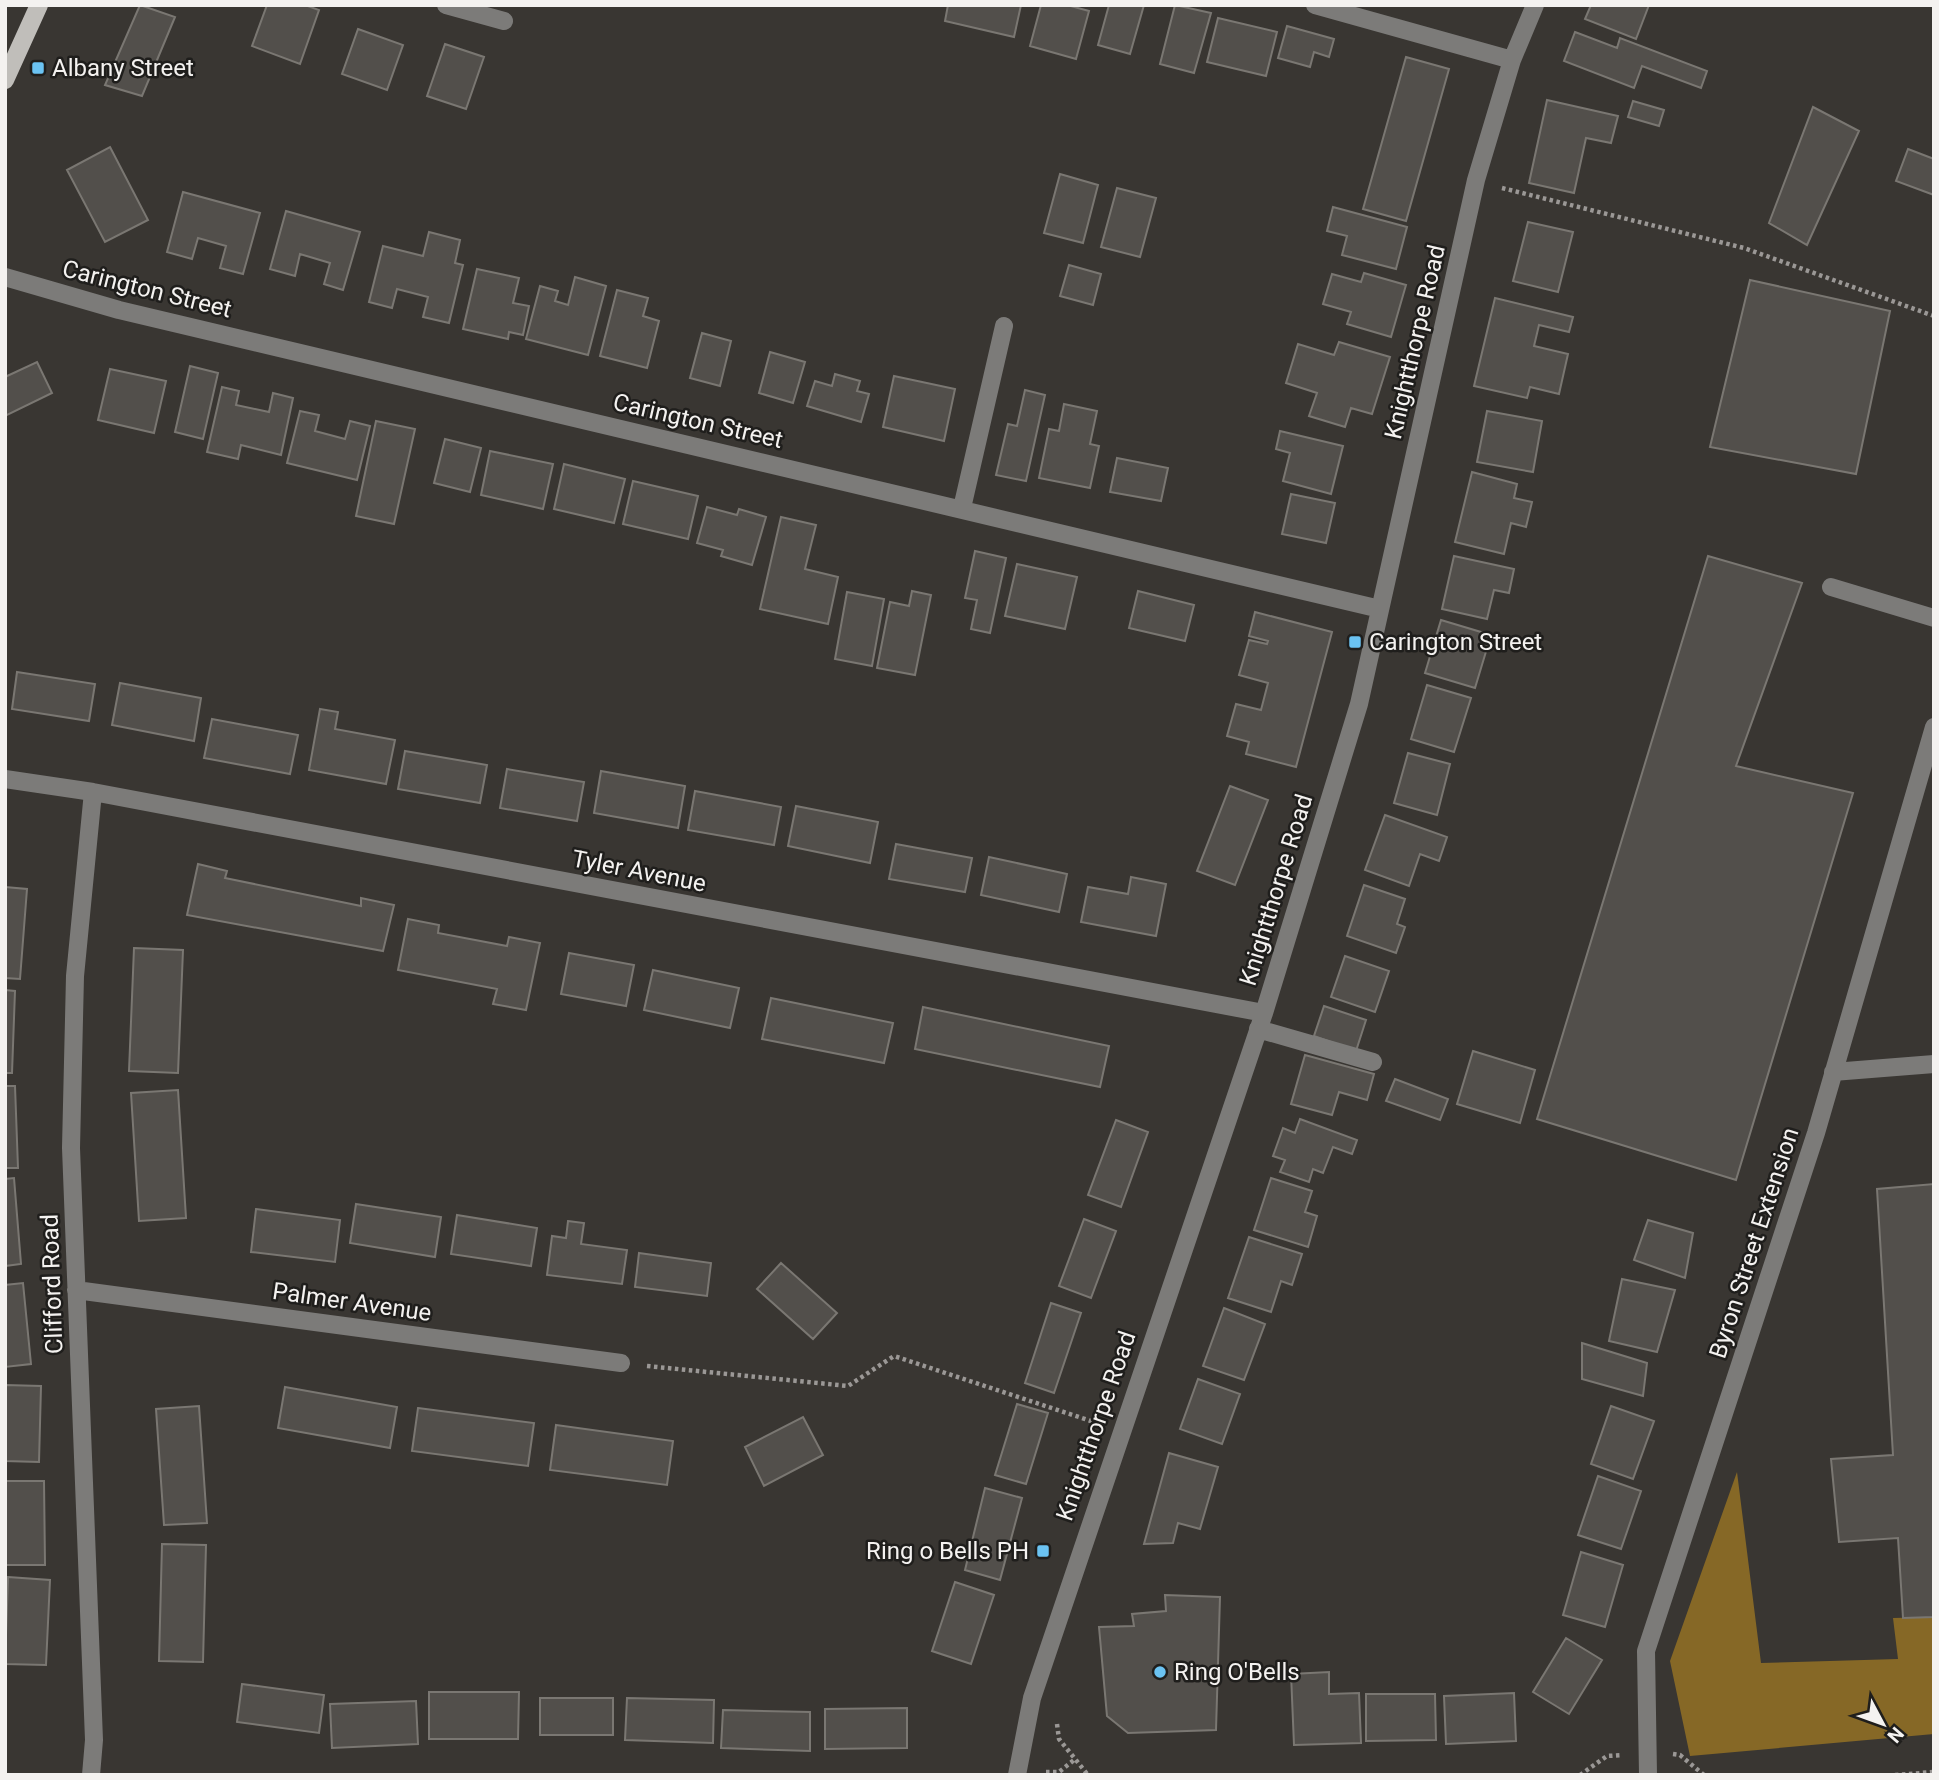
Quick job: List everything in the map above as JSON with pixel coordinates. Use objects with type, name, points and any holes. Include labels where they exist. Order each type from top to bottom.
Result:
[{"type":"main road","points":[[5,80],[39,5]]},
{"type":"street","points":[[446,5],[505,21]]},
{"type":"street","points":[[1315,5],[1512,60]]},
{"type":"street","name":"Knightthorpe Road","points":[[1017,1775],[1032,1698],[1261,1021],[1359,704],[1476,180],[1512,60],[1535,5]]},
{"type":"street","name":"Carington Street","points":[[5,277],[119,310],[1380,608]]},
{"type":"street","points":[[962,508],[1004,326]]},
{"type":"street","points":[[1831,587],[1934,618]]},
{"type":"street","name":"Byron Street Extension","points":[[1648,1775],[1646,1651],[1816,1133],[1934,727]]},
{"type":"street","name":"Tyler Avenue","points":[[5,779],[93,792],[1261,1021],[1373,1062]]},
{"type":"street","name":"Clifford Road","points":[[91,1775],[94,1740],[71,1148],[75,976],[93,792]]},
{"type":"street","points":[[1833,1072],[1934,1064]]},
{"type":"street","name":"Palmer Avenue","points":[[76,1290],[621,1363]]},
{"type":"path","points":[[1476,180],[1744,248],[1934,316]]},
{"type":"path","points":[[621,1363],[848,1386],[894,1356],[1121,1431]]},
{"type":"path","points":[[1055,1713],[1059,1739],[1088,1775]]},
{"type":"path","points":[[1681,1755],[1704,1775]]},
{"type":"path","points":[[1580,1775],[1607,1756]]},
{"type":"path","points":[[1895,1775],[1934,1772]]},
{"type":"shaded area","points":[[1737,1472],[1761,1663],[1898,1659],[1893,1618],[1934,1617],[1934,1734],[1690,1756],[1670,1661]]},
{"type":"building","points":[[140,5],[175,17],[142,96],[105,85]]},
{"type":"building","points":[[267,5],[305,5],[319,10],[300,64],[252,46]]},
{"type":"building","points":[[948,5],[1021,5],[1014,37],[945,21]]},
{"type":"building","points":[[1041,5],[1067,5],[1089,11],[1076,59],[1030,46]]},
{"type":"building","points":[[1109,5],[1144,5],[1130,54],[1098,45]]},
{"type":"building","points":[[1175,5],[1211,13],[1194,73],[1160,64]]},
{"type":"building","points":[[1591,5],[1649,5],[1636,39],[1585,19]]},
{"type":"building","points":[[1218,18],[1277,32],[1266,76],[1207,62]]},
{"type":"building","points":[[1287,26],[1334,39],[1329,57],[1314,52],[1310,67],[1278,58]]},
{"type":"building","points":[[358,29],[403,45],[387,90],[342,74]]},
{"type":"building","points":[[1575,32],[1617,48],[1620,38],[1707,71],[1701,88],[1642,66],[1634,88],[1564,61]]},
{"type":"building","points":[[445,44],[484,57],[466,109],[427,96]]},
{"type":"building","points":[[1406,57],[1449,69],[1406,221],[1363,209]]},
{"type":"building","points":[[1547,100],[1618,116],[1611,143],[1586,138],[1574,193],[1529,183]]},
{"type":"building","points":[[1633,101],[1664,110],[1659,126],[1628,117]]},
{"type":"building","points":[[1813,107],[1859,131],[1807,245],[1769,223]]},
{"type":"building","points":[[110,147],[148,220],[105,242],[67,170]]},
{"type":"building","points":[[1908,149],[1934,159],[1934,195],[1896,181]]},
{"type":"building","points":[[1060,174],[1098,185],[1083,243],[1044,233]]},
{"type":"building","points":[[1117,188],[1156,198],[1140,257],[1101,247]]},
{"type":"building","points":[[183,192],[260,213],[243,274],[220,268],[226,246],[198,238],[192,259],[167,252]]},
{"type":"building","points":[[1333,207],[1407,227],[1396,269],[1342,255],[1347,236],[1327,231]]},
{"type":"building","points":[[286,211],[360,232],[343,290],[324,284],[330,263],[300,254],[295,276],[270,269]]},
{"type":"building","points":[[1528,222],[1573,232],[1558,292],[1513,281]]},
{"type":"building","points":[[429,232],[460,240],[455,263],[463,265],[449,323],[423,317],[428,297],[397,289],[392,308],[369,302],[383,246],[423,256]]},
{"type":"building","points":[[1069,265],[1101,274],[1093,305],[1060,296]]},
{"type":"building","points":[[477,269],[519,278],[513,303],[529,306],[523,335],[509,332],[508,339],[463,329]]},
{"type":"building","points":[[1364,273],[1406,285],[1391,337],[1347,324],[1351,312],[1323,304],[1332,274],[1361,282]]},
{"type":"building","points":[[575,277],[606,286],[588,355],[526,339],[540,286],[558,291],[555,301],[568,305]]},
{"type":"building","points":[[1750,280],[1890,311],[1856,474],[1710,447]]},
{"type":"building","points":[[617,290],[648,298],[643,316],[659,321],[647,368],[600,356]]},
{"type":"building","points":[[1495,298],[1573,317],[1569,332],[1539,325],[1534,346],[1568,354],[1559,394],[1530,387],[1527,398],[1474,386]]},
{"type":"building","points":[[702,333],[731,341],[720,386],[690,378]]},
{"type":"building","points":[[1339,342],[1390,357],[1372,414],[1351,408],[1345,427],[1309,416],[1317,393],[1286,383],[1298,344],[1334,355]]},
{"type":"building","points":[[770,352],[805,362],[793,403],[759,393]]},
{"type":"building","points":[[37,362],[52,393],[5,416],[5,377]]},
{"type":"building","points":[[190,366],[218,373],[203,439],[175,432]]},
{"type":"building","points":[[110,369],[166,381],[154,433],[98,420]]},
{"type":"building","points":[[835,374],[860,381],[857,391],[869,394],[861,422],[807,406],[815,381],[832,386]]},
{"type":"building","points":[[894,376],[955,389],[944,441],[883,427]]},
{"type":"building","points":[[222,387],[239,391],[236,405],[269,412],[273,393],[293,398],[281,455],[241,445],[238,459],[207,452]]},
{"type":"building","points":[[1025,390],[1045,395],[1026,481],[996,475],[1008,424],[1017,426]]},
{"type":"building","points":[[1064,404],[1097,411],[1090,444],[1099,446],[1090,488],[1039,478],[1049,429],[1059,431]]},
{"type":"building","points":[[300,411],[319,415],[315,431],[345,439],[350,421],[370,426],[357,480],[287,463]]},
{"type":"building","points":[[1487,411],[1542,421],[1533,472],[1477,462]]},
{"type":"building","points":[[376,421],[415,429],[394,524],[356,516]]},
{"type":"building","points":[[1280,431],[1343,446],[1331,494],[1283,481],[1290,453],[1276,449]]},
{"type":"building","points":[[445,439],[481,448],[470,492],[434,483]]},
{"type":"building","points":[[490,451],[553,464],[543,509],[481,495]]},
{"type":"building","points":[[1117,458],[1168,468],[1161,501],[1110,492]]},
{"type":"building","points":[[564,464],[625,479],[614,523],[554,509]]},
{"type":"building","points":[[1472,472],[1517,484],[1514,498],[1532,502],[1526,527],[1511,523],[1504,554],[1455,542]]},
{"type":"building","points":[[633,481],[698,496],[688,539],[623,524]]},
{"type":"building","points":[[1291,494],[1335,503],[1326,543],[1282,534]]},
{"type":"building","points":[[707,507],[737,515],[739,509],[766,517],[752,565],[721,556],[723,550],[697,543]]},
{"type":"building","points":[[781,517],[816,525],[805,569],[838,577],[828,624],[760,609]]},
{"type":"building","points":[[975,551],[1006,558],[990,633],[971,629],[977,600],[965,598]]},
{"type":"building","points":[[1454,556],[1514,569],[1509,593],[1494,590],[1487,619],[1442,609]]},
{"type":"building","points":[[1708,556],[1802,583],[1736,766],[1853,793],[1736,1180],[1537,1119]]},
{"type":"building","points":[[1017,564],[1077,577],[1065,629],[1005,616]]},
{"type":"building","points":[[912,591],[931,595],[915,675],[877,668],[890,602],[909,606]]},
{"type":"building","points":[[1138,591],[1194,605],[1185,641],[1129,628]]},
{"type":"building","points":[[847,592],[884,599],[872,666],[835,659]]},
{"type":"building","points":[[1255,612],[1332,632],[1296,767],[1246,754],[1249,742],[1227,736],[1236,704],[1261,710],[1268,683],[1239,675],[1249,640],[1267,644],[1268,641],[1249,636]]},
{"type":"building","points":[[1441,620],[1491,635],[1475,688],[1425,673]]},
{"type":"building","points":[[17,672],[95,684],[89,721],[12,709]]},
{"type":"building","points":[[120,683],[201,698],[194,741],[112,725]]},
{"type":"building","points":[[1427,685],[1471,698],[1454,752],[1411,739]]},
{"type":"building","points":[[320,709],[338,712],[335,729],[395,740],[386,784],[309,770]]},
{"type":"building","points":[[212,719],[298,735],[290,774],[204,758]]},
{"type":"building","points":[[405,751],[487,765],[480,803],[398,789]]},
{"type":"building","points":[[1408,753],[1450,764],[1437,815],[1394,803]]},
{"type":"building","points":[[507,769],[584,782],[577,821],[500,808]]},
{"type":"building","points":[[601,771],[685,786],[678,828],[594,813]]},
{"type":"building","points":[[1230,786],[1268,800],[1235,885],[1197,871]]},
{"type":"building","points":[[695,791],[781,807],[774,845],[688,830]]},
{"type":"building","points":[[796,806],[878,822],[870,863],[788,846]]},
{"type":"building","points":[[1385,815],[1447,837],[1439,861],[1420,854],[1409,886],[1365,870]]},
{"type":"building","points":[[896,844],[972,858],[965,892],[889,879]]},
{"type":"building","points":[[989,857],[1067,874],[1059,912],[981,895]]},
{"type":"building","points":[[198,864],[227,871],[225,878],[361,906],[361,898],[394,905],[383,951],[187,915]]},
{"type":"building","points":[[1131,877],[1166,884],[1156,936],[1081,922],[1088,887],[1128,894]]},
{"type":"building","points":[[1364,885],[1405,899],[1397,924],[1405,927],[1396,953],[1347,936]]},
{"type":"building","points":[[5,887],[27,889],[20,979],[5,978]]},
{"type":"building","points":[[408,919],[439,925],[438,933],[507,946],[509,937],[540,943],[526,1010],[493,1004],[497,989],[398,970]]},
{"type":"building","points":[[134,948],[183,950],[178,1073],[129,1071]]},
{"type":"building","points":[[569,953],[634,965],[626,1006],[561,994]]},
{"type":"building","points":[[1345,956],[1389,971],[1375,1012],[1331,997]]},
{"type":"building","points":[[653,970],[739,988],[730,1028],[644,1010]]},
{"type":"building","points":[[5,990],[15,991],[12,1073],[5,1073]]},
{"type":"building","points":[[771,998],[893,1023],[884,1063],[762,1039]]},
{"type":"building","points":[[1324,1006],[1366,1020],[1356,1051],[1314,1036]]},
{"type":"building","points":[[923,1007],[1109,1046],[1100,1087],[915,1049]]},
{"type":"building","points":[[1473,1051],[1535,1070],[1520,1123],[1457,1104]]},
{"type":"building","points":[[1305,1055],[1374,1074],[1367,1100],[1339,1092],[1332,1115],[1291,1104]]},
{"type":"building","points":[[1395,1079],[1448,1099],[1440,1120],[1386,1101]]},
{"type":"building","points":[[5,1086],[15,1086],[18,1168],[5,1168]]},
{"type":"building","points":[[178,1090],[186,1218],[139,1221],[131,1093]]},
{"type":"building","points":[[1300,1119],[1357,1140],[1352,1154],[1333,1147],[1323,1173],[1313,1169],[1309,1182],[1280,1172],[1285,1160],[1273,1156],[1283,1128],[1295,1133]]},
{"type":"building","points":[[1116,1120],[1148,1132],[1121,1207],[1088,1195]]},
{"type":"building","points":[[14,1178],[21,1264],[5,1266],[5,1179]]},
{"type":"building","points":[[1271,1178],[1312,1191],[1305,1212],[1317,1216],[1308,1247],[1254,1230]]},
{"type":"building","points":[[1934,1184],[1934,1617],[1903,1618],[1898,1538],[1839,1542],[1831,1459],[1893,1455],[1877,1189]]},
{"type":"building","points":[[356,1204],[441,1217],[435,1257],[350,1243]]},
{"type":"building","points":[[256,1209],[340,1220],[335,1262],[251,1252]]},
{"type":"building","points":[[457,1215],[537,1228],[531,1266],[451,1254]]},
{"type":"building","points":[[1084,1219],[1116,1231],[1091,1298],[1059,1286]]},
{"type":"building","points":[[1648,1220],[1693,1233],[1685,1278],[1634,1260]]},
{"type":"building","points":[[568,1221],[584,1223],[581,1244],[627,1250],[622,1284],[547,1275],[552,1236],[566,1238]]},
{"type":"building","points":[[1249,1237],[1302,1254],[1292,1285],[1281,1281],[1271,1312],[1228,1298]]},
{"type":"building","points":[[639,1253],[711,1263],[707,1296],[635,1287]]},
{"type":"building","points":[[781,1263],[837,1313],[813,1339],[757,1289]]},
{"type":"building","points":[[1622,1279],[1675,1290],[1657,1352],[1609,1341]]},
{"type":"building","points":[[23,1283],[31,1364],[5,1367],[5,1285]]},
{"type":"building","points":[[1051,1303],[1081,1313],[1054,1393],[1025,1383]]},
{"type":"building","points":[[1224,1308],[1265,1324],[1244,1380],[1203,1366]]},
{"type":"building","points":[[1582,1343],[1647,1363],[1643,1396],[1582,1379]]},
{"type":"building","points":[[1198,1379],[1240,1394],[1222,1444],[1180,1429]]},
{"type":"building","points":[[5,1385],[41,1386],[39,1462],[5,1461]]},
{"type":"building","points":[[285,1387],[397,1407],[390,1448],[278,1428]]},
{"type":"building","points":[[1017,1404],[1048,1413],[1026,1484],[995,1475]]},
{"type":"building","points":[[199,1406],[207,1523],[164,1525],[156,1409]]},
{"type":"building","points":[[1611,1406],[1654,1421],[1633,1479],[1591,1464]]},
{"type":"building","points":[[418,1408],[534,1423],[528,1466],[412,1451]]},
{"type":"building","points":[[803,1417],[823,1455],[764,1486],[745,1447]]},
{"type":"building","points":[[556,1425],[673,1441],[667,1485],[550,1470]]},
{"type":"building","points":[[1169,1453],[1218,1467],[1200,1529],[1178,1523],[1173,1543],[1144,1544]]},
{"type":"building","points":[[1598,1476],[1641,1491],[1621,1549],[1578,1535]]},
{"type":"building","points":[[5,1481],[44,1481],[45,1565],[6,1565]]},
{"type":"building","points":[[985,1488],[1022,1498],[1000,1580],[965,1570]]},
{"type":"building","points":[[162,1544],[206,1545],[203,1662],[159,1661]]},
{"type":"building","points":[[1581,1552],[1623,1565],[1605,1627],[1563,1615]]},
{"type":"building","points":[[8,1577],[50,1580],[46,1665],[5,1664]]},
{"type":"building","points":[[955,1582],[994,1595],[971,1664],[932,1651]]},
{"type":"building","name":"Ring O'Bells","points":[[1165,1595],[1220,1597],[1216,1730],[1128,1733],[1107,1716],[1099,1627],[1134,1626],[1132,1614],[1166,1611]]},
{"type":"building","points":[[1566,1638],[1602,1660],[1569,1714],[1533,1692]]},
{"type":"building","points":[[1329,1672],[1329,1694],[1359,1693],[1361,1743],[1294,1745],[1291,1674]]},
{"type":"building","points":[[242,1684],[324,1695],[319,1733],[237,1722]]},
{"type":"building","points":[[429,1692],[519,1692],[518,1739],[429,1739]]},
{"type":"building","points":[[1514,1693],[1516,1741],[1446,1744],[1444,1696]]},
{"type":"building","points":[[1366,1694],[1435,1694],[1436,1740],[1366,1741]]},
{"type":"building","points":[[540,1698],[613,1698],[613,1735],[540,1735]]},
{"type":"building","points":[[627,1698],[714,1700],[713,1743],[625,1740]]},
{"type":"building","points":[[416,1701],[418,1744],[332,1748],[330,1704]]},
{"type":"building","points":[[907,1708],[907,1748],[825,1749],[825,1709]]},
{"type":"building","points":[[723,1710],[810,1712],[810,1751],[721,1748]]},
{"type":"place","name":"Albany Street","points":[[38,68]]},
{"type":"place","name":"Carington Street","points":[[1355,642]]},
{"type":"place","name":"Ring o Bells PH","points":[[1043,1551]]},
{"type":"place","name":"Ring O'Bells","points":[[1160,1672]]}]
